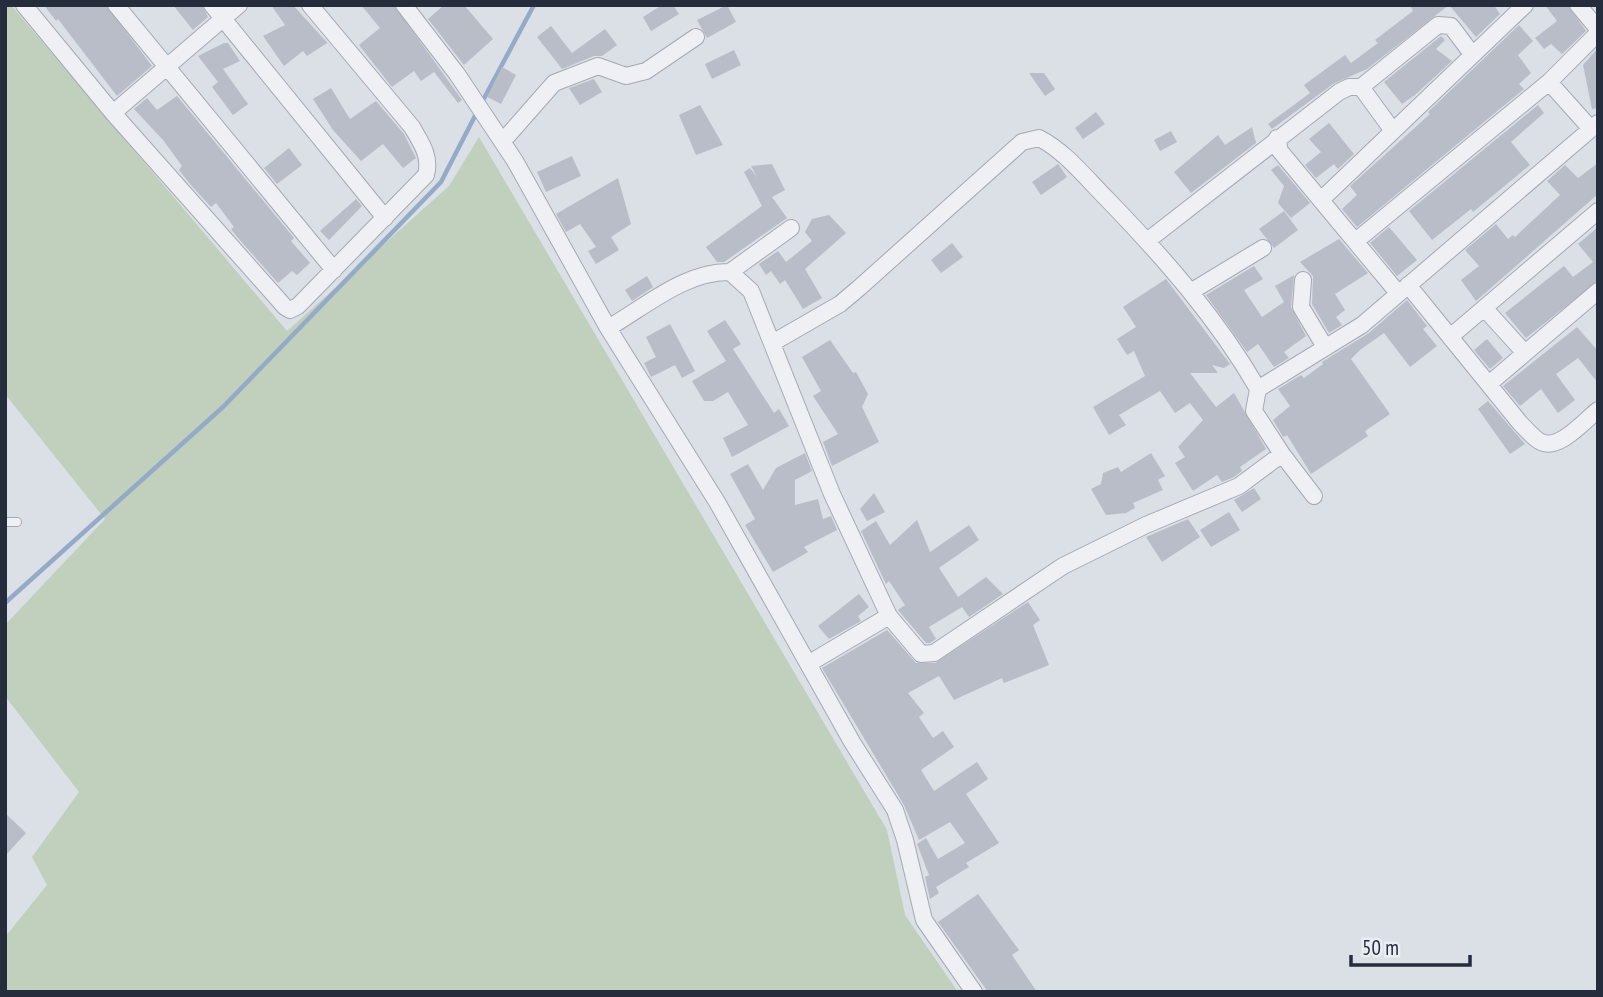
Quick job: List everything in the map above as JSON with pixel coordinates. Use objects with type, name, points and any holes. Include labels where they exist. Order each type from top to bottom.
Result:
[{"type":"street","points":[[24,5],[113,113],[290,310],[298,306],[385,218],[426,175],[429,165],[412,127],[310,5]]},
{"type":"street","points":[[116,5],[334,270]]},
{"type":"street","points":[[113,113],[166,66],[217,11],[239,5]]},
{"type":"street","points":[[404,5],[457,74],[500,137],[572,260],[608,328],[717,502],[808,664],[895,810],[924,920],[974,992]]},
{"type":"street","points":[[1500,5],[1510,19]]},
{"type":"street","points":[[1322,199],[1525,5]]},
{"type":"street","points":[[1357,240],[1549,82],[1598,31],[1578,5]]},
{"type":"street","points":[[217,11],[385,218]]},
{"type":"street","points":[[1147,241],[1277,138],[1339,92],[1349,87],[1362,87],[1431,30],[1445,23],[1451,26],[1472,54]]},
{"type":"street","points":[[500,137],[554,83],[598,66],[625,76],[646,71],[696,37]]},
{"type":"street","points":[[1258,389],[1362,325],[1595,126],[1549,82]]},
{"type":"street","points":[[1362,87],[1393,131]]},
{"type":"street","points":[[774,342],[840,304],[883,269],[923,228],[1022,142],[1039,138],[1058,150],[1192,291],[1239,355],[1258,389],[1254,411],[1314,496]]},
{"type":"street","points":[[1277,138],[1280,150],[1357,240],[1450,337],[1520,423],[1541,442],[1552,444],[1564,438],[1598,410]]},
{"type":"street","points":[[1450,337],[1598,211]]},
{"type":"street","points":[[730,272],[791,229]]},
{"type":"street","points":[[1192,291],[1263,248]]},
{"type":"street","points":[[608,328],[681,283],[715,271],[730,272],[751,291],[774,342],[832,494],[889,616],[921,654],[934,653],[1063,566],[1146,525],[1239,486],[1282,454]]},
{"type":"street","points":[[1304,280],[1301,307],[1325,347]]},
{"type":"street","points":[[1490,383],[1598,291]]},
{"type":"street","points":[[1485,309],[1525,353]]},
{"type":"street","points":[[808,664],[889,616]]},
{"type":"lane","points":[[5,522],[17,522]]},
{"type":"green space","points":[[5,5],[11,5],[287,331],[449,186],[479,137],[887,830],[905,915],[958,992],[5,992],[5,937],[47,885],[32,857],[79,792],[5,696],[5,625],[105,519],[5,394]]},
{"type":"building","points":[[44,5],[106,5],[152,66],[117,96],[58,19],[56,21]]},
{"type":"building","points":[[173,5],[202,5],[208,17],[193,30]]},
{"type":"building","points":[[271,5],[293,5],[331,47],[327,43],[307,56],[303,51],[284,66],[263,36],[285,25]]},
{"type":"building","points":[[361,5],[394,5],[462,100],[458,103],[434,72],[421,81],[414,71],[392,87],[359,45],[380,28]]},
{"type":"building","points":[[444,5],[464,5],[493,39],[464,65],[428,19]]},
{"type":"building","points":[[662,5],[673,5],[679,14],[651,31],[643,17]]},
{"type":"building","points":[[727,5],[736,22],[707,38],[697,20]]},
{"type":"building","points":[[1410,5],[1449,5],[1367,69],[1333,84],[1272,129],[1268,124],[1310,93],[1304,85],[1345,55],[1351,63],[1378,43],[1375,40],[1413,11]]},
{"type":"building","points":[[1449,5],[1494,5],[1500,14],[1476,37]]},
{"type":"building","points":[[1545,5],[1568,5],[1586,31],[1562,54],[1551,44],[1544,49],[1535,38],[1557,21]]},
{"type":"building","points":[[1519,25],[1533,41],[1518,55],[1531,73],[1519,84],[1524,89],[1357,227],[1342,209],[1357,195],[1350,186],[1430,114],[1428,112]]},
{"type":"building","points":[[551,26],[572,53],[605,29],[617,45],[602,56],[594,56],[562,69],[537,37]]},
{"type":"building","points":[[1441,36],[1445,40],[1436,49],[1452,61],[1402,104],[1384,82]]},
{"type":"building","points":[[228,43],[240,61],[223,69],[248,104],[233,115],[212,87],[218,82],[198,56]]},
{"type":"building","points":[[1598,48],[1598,108],[1592,109],[1583,65]]},
{"type":"building","points":[[734,50],[741,65],[712,79],[705,64]]},
{"type":"building","points":[[502,67],[516,75],[501,104],[487,97]]},
{"type":"building","points":[[1029,73],[1044,73],[1055,89],[1045,96]]},
{"type":"building","points":[[594,79],[602,92],[580,105],[569,88]]},
{"type":"building","points":[[331,88],[350,119],[376,101],[404,134],[416,158],[403,168],[383,144],[361,161],[333,130],[313,99]]},
{"type":"building","points":[[177,96],[294,238],[291,241],[310,263],[297,275],[292,271],[278,283],[231,229],[234,227],[216,203],[211,207],[190,184],[179,170],[182,166],[163,140],[134,109],[147,98],[157,110]]},
{"type":"building","points":[[700,105],[723,145],[696,155],[679,115]]},
{"type":"building","points":[[1538,105],[1544,113],[1511,142],[1530,165],[1473,212],[1471,209],[1432,240],[1409,211]]},
{"type":"building","points":[[1096,112],[1105,124],[1083,139],[1075,128]]},
{"type":"building","points":[[1329,123],[1354,154],[1338,169],[1334,164],[1316,178],[1305,165],[1321,152],[1309,139]]},
{"type":"building","points":[[1252,127],[1256,143],[1191,193],[1174,172],[1218,135],[1225,145]]},
{"type":"building","points":[[1171,131],[1177,142],[1160,151],[1154,140]]},
{"type":"building","points":[[289,148],[302,165],[277,184],[264,168]]},
{"type":"building","points":[[572,156],[581,176],[546,192],[537,172]]},
{"type":"building","points":[[1598,163],[1598,194],[1476,301],[1461,280],[1479,266],[1465,250],[1496,224],[1508,239],[1513,235],[1515,237],[1560,195],[1547,181],[1565,165],[1578,178]]},
{"type":"building","points":[[772,164],[785,190],[772,197],[787,218],[724,262],[717,262],[706,247],[762,206],[744,172],[750,168],[757,177],[751,166]]},
{"type":"building","points":[[1058,164],[1067,177],[1041,195],[1032,182]]},
{"type":"building","points":[[1278,165],[1310,203],[1291,218],[1278,203],[1284,186],[1271,170]]},
{"type":"building","points":[[618,178],[631,224],[611,237],[619,250],[596,264],[588,251],[596,247],[580,224],[566,232],[556,214]]},
{"type":"building","points":[[356,199],[362,206],[329,240],[320,231]]},
{"type":"building","points":[[1284,211],[1298,230],[1274,248],[1259,229]]},
{"type":"building","points":[[829,215],[846,233],[805,269],[822,298],[803,309],[785,280],[780,284],[771,271],[766,275],[759,264],[778,251],[786,262],[812,241],[805,232],[812,219]]},
{"type":"building","points":[[1389,227],[1417,260],[1397,276],[1370,243]]},
{"type":"building","points":[[1598,227],[1598,281],[1526,338],[1505,313],[1564,266],[1573,277],[1593,262],[1578,244]]},
{"type":"building","points":[[1339,239],[1368,273],[1335,294],[1345,310],[1336,317],[1342,325],[1329,333],[1312,304],[1313,276],[1300,262]]},
{"type":"building","points":[[952,243],[963,257],[941,273],[931,260]]},
{"type":"building","points":[[1254,266],[1263,279],[1244,290],[1262,317],[1284,302],[1275,286],[1294,275],[1291,307],[1306,336],[1284,352],[1289,358],[1274,367],[1258,344],[1247,352],[1206,295]]},
{"type":"building","points":[[647,276],[653,287],[632,301],[625,290]]},
{"type":"building","points":[[1166,279],[1230,364],[1224,368],[1212,365],[1218,373],[1190,373],[1216,407],[1234,393],[1266,449],[1240,467],[1242,471],[1234,477],[1222,482],[1217,475],[1193,491],[1175,463],[1185,457],[1178,447],[1203,420],[1190,403],[1175,413],[1160,391],[1119,415],[1126,425],[1109,435],[1093,407],[1145,376],[1134,351],[1127,355],[1117,339],[1136,327],[1123,307]]},
{"type":"building","points":[[1407,300],[1427,326],[1423,329],[1437,346],[1410,367],[1384,333],[1351,359],[1390,414],[1365,431],[1368,436],[1311,474],[1287,435],[1283,437],[1273,420],[1290,406],[1278,389],[1301,375],[1304,378],[1323,364],[1322,362],[1369,333]]},
{"type":"building","points":[[725,320],[741,344],[733,349],[774,413],[779,409],[789,426],[732,457],[723,438],[748,425],[728,392],[713,401],[704,401],[692,381],[726,361],[707,331]]},
{"type":"building","points":[[670,324],[695,371],[682,378],[675,365],[651,377],[644,363],[656,357],[646,337]]},
{"type":"building","points":[[1577,327],[1598,351],[1598,383],[1578,358],[1556,374],[1575,400],[1558,413],[1541,389],[1520,406],[1503,386]]},
{"type":"building","points":[[1487,339],[1503,358],[1490,369],[1474,350]]},
{"type":"building","points":[[830,340],[853,373],[856,372],[868,394],[862,407],[879,442],[832,466],[823,442],[838,434],[813,396],[821,391],[802,357]]},
{"type":"building","points":[[1488,401],[1525,444],[1510,454],[1478,409]]},
{"type":"building","points":[[805,453],[812,471],[795,480],[795,505],[818,499],[823,519],[831,516],[837,530],[804,547],[808,552],[773,572],[745,525],[755,519],[730,474],[748,464],[763,490],[776,468]]},
{"type":"building","points":[[1151,453],[1165,476],[1158,480],[1163,490],[1133,503],[1135,508],[1126,513],[1106,515],[1091,489],[1101,484],[1103,473],[1118,467],[1121,472]]},
{"type":"building","points":[[1254,488],[1261,499],[1242,512],[1234,500]]},
{"type":"building","points":[[874,493],[885,512],[867,521],[860,509]]},
{"type":"building","points":[[1229,512],[1240,530],[1211,547],[1200,530]]},
{"type":"building","points":[[1188,519],[1200,537],[1162,562],[1146,537]]},
{"type":"building","points":[[917,520],[930,552],[969,525],[979,540],[939,568],[958,597],[986,577],[1003,594],[969,617],[962,607],[929,627],[936,639],[930,643],[926,643],[898,610],[905,605],[889,581],[886,584],[861,531],[876,521],[890,545]]},
{"type":"building","points":[[859,594],[869,607],[858,616],[861,621],[829,639],[818,626]]},
{"type":"building","points":[[1028,602],[1040,620],[1033,625],[1049,665],[1004,683],[1002,678],[954,700],[939,676],[908,693],[924,713],[919,717],[933,738],[943,731],[954,747],[921,770],[934,791],[977,762],[988,779],[966,794],[999,843],[966,863],[969,867],[936,887],[939,893],[930,899],[925,877],[929,875],[917,844],[926,838],[938,859],[965,843],[950,822],[919,840],[904,805],[822,668],[887,630],[916,663],[935,663]]},
{"type":"building","points":[[5,813],[26,833],[5,856]]},
{"type":"building","points":[[978,894],[1019,950],[1012,955],[1037,992],[988,992],[938,922]]},
{"type":"waterway","points":[[481,104],[534,5]]},
{"type":"waterway","points":[[5,603],[223,407],[441,182],[477,112]]}]
